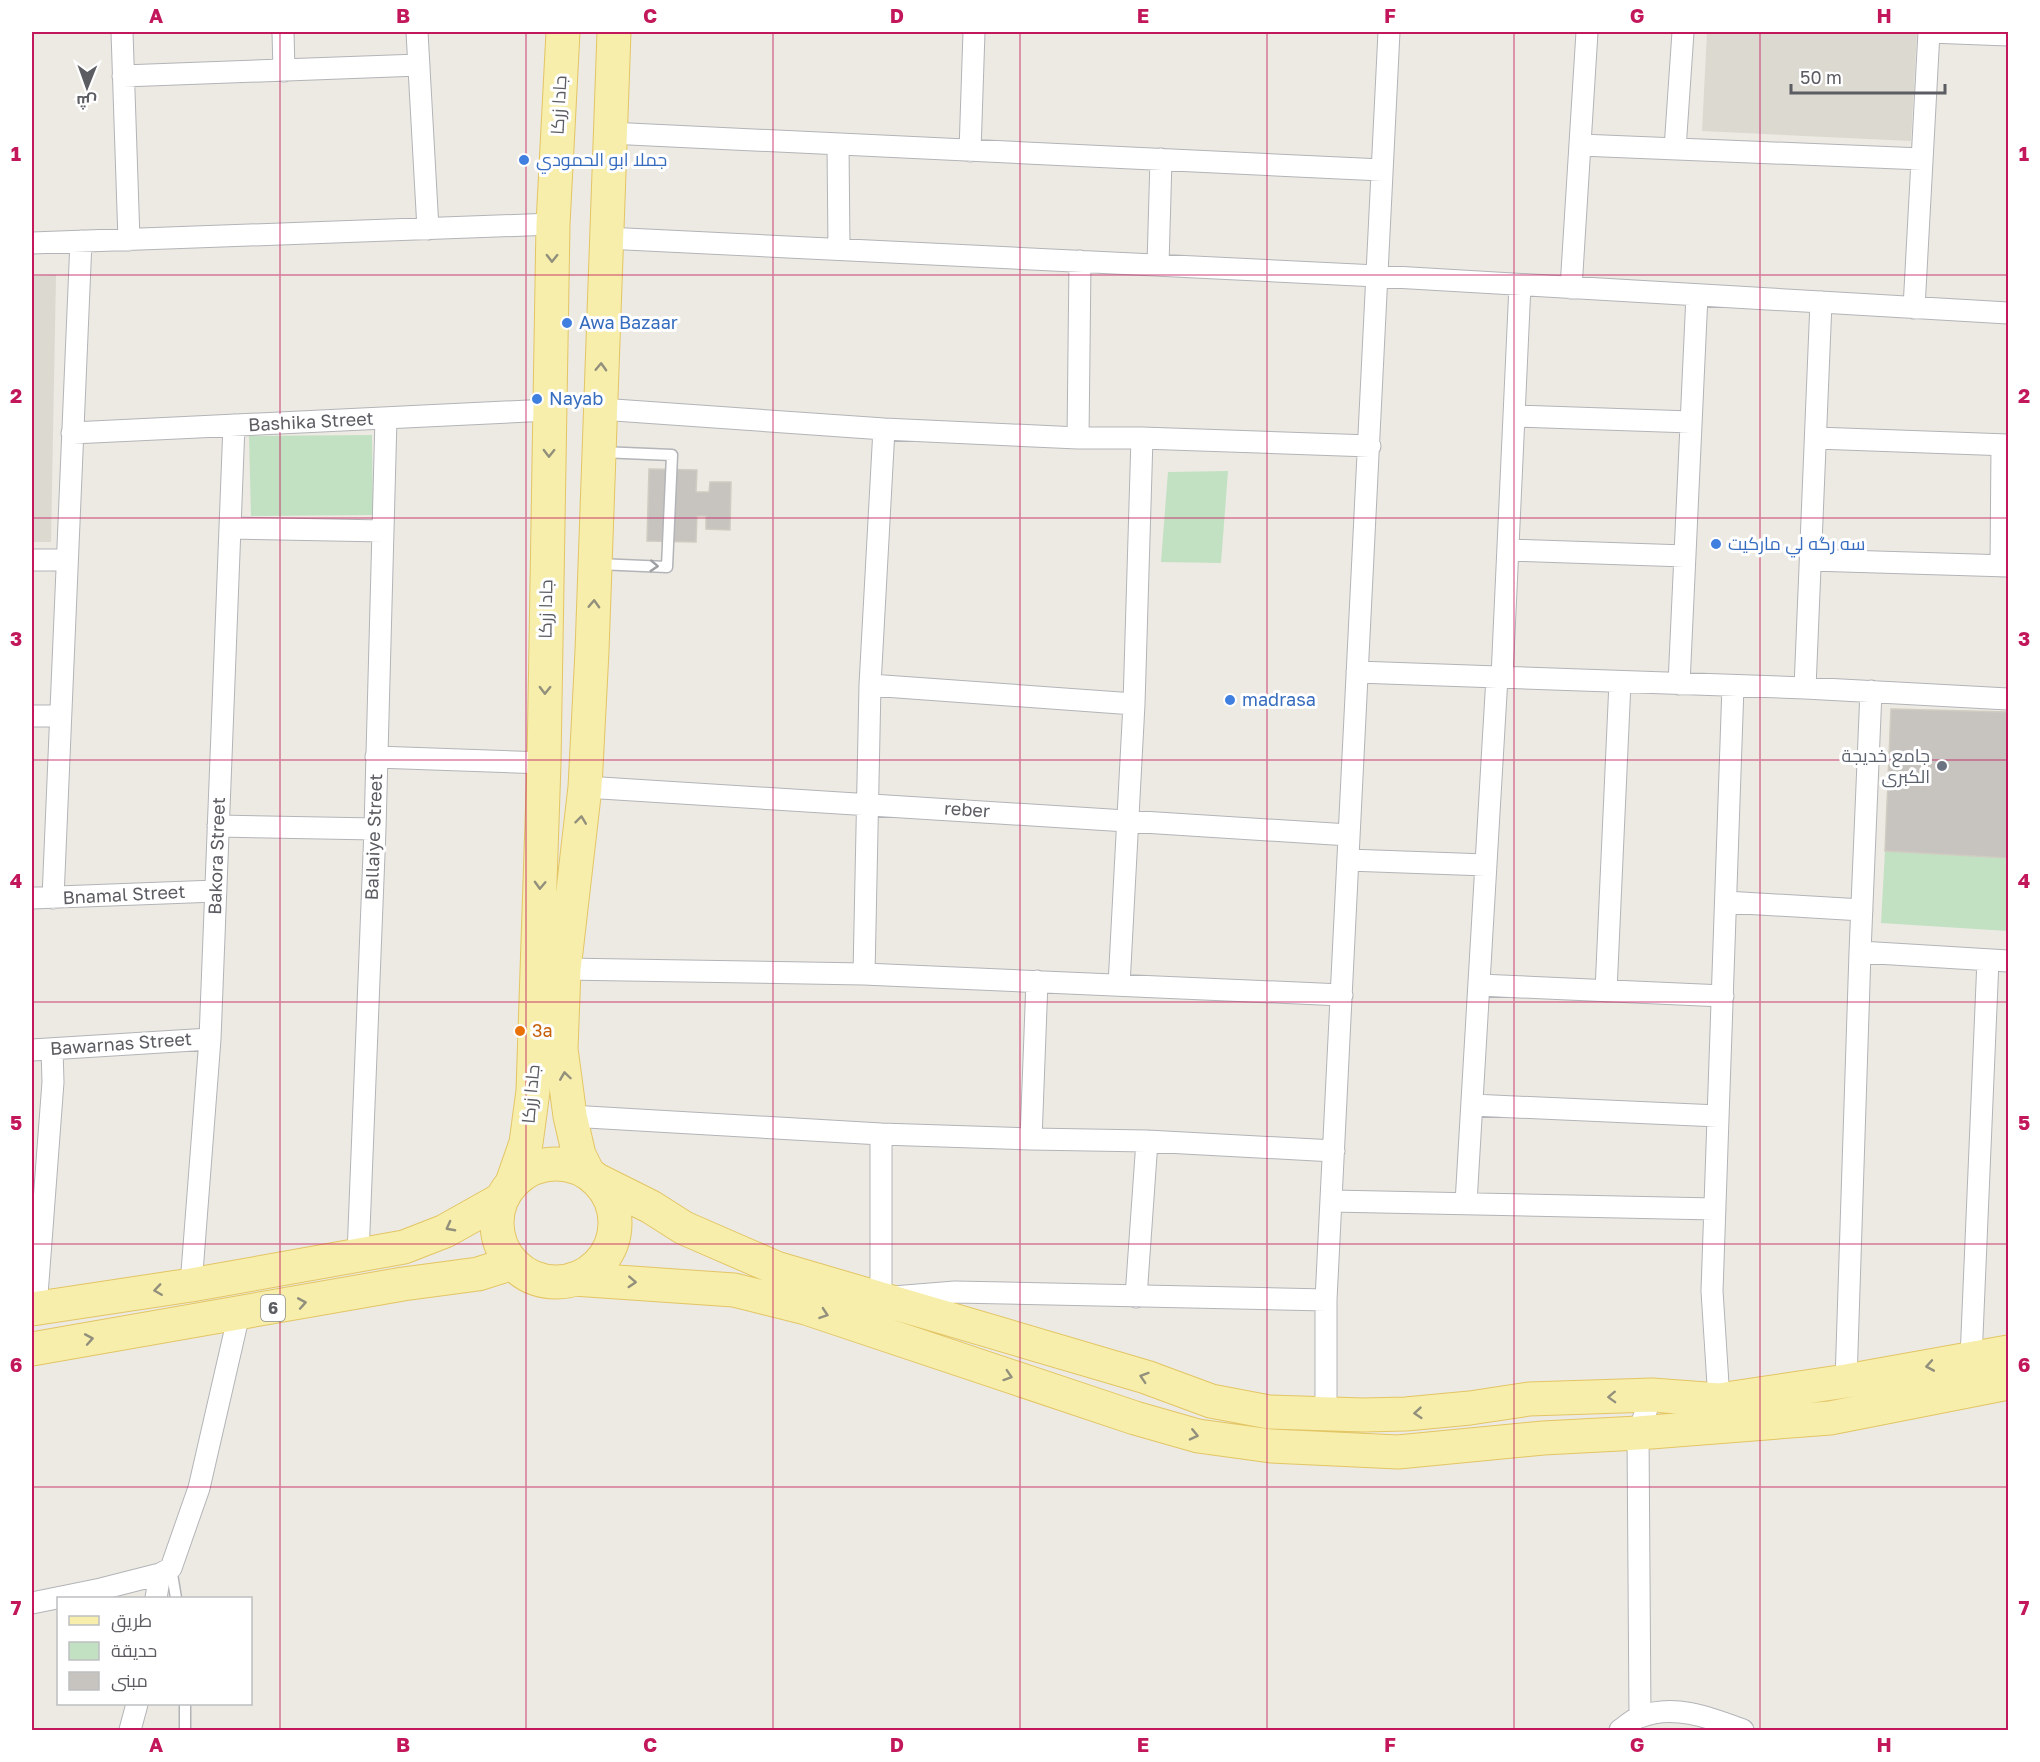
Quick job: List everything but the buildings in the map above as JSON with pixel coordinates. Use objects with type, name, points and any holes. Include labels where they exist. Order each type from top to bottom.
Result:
[{"type":"main road","name":"جادا زرکا","points":[[507,1191],[526,1143],[533,1091],[544,763],[553,224],[563,32]]},
{"type":"main road","name":"جادا زرکا","points":[[592,1176],[579,1155],[570,1116],[561,1049],[564,969],[585,787],[614,32]]},
{"type":"main road","points":[[545,649],[592,651]]},
{"type":"main road","points":[[2008,1352],[1846,1381],[1719,1400],[1652,1395],[1529,1399],[1406,1414],[1269,1412],[1211,1401],[1146,1377],[776,1268],[684,1228],[651,1207],[575,1167],[548,1164],[522,1174],[507,1191],[497,1218],[498,1234],[503,1250],[513,1263],[526,1274],[537,1279],[562,1281],[574,1279],[734,1290],[806,1308],[1135,1419],[1198,1436],[1270,1446],[1398,1452],[1543,1438],[1830,1418],[2008,1383]]},
{"type":"main road","points":[[574,1279],[586,1273],[602,1259],[611,1242],[614,1228],[611,1201],[592,1176]]},
{"type":"main road","name":"6","points":[[34,1308],[191,1285],[404,1247],[428,1238],[507,1191]]},
{"type":"main road","name":"6","points":[[32,1349],[403,1284],[478,1274],[513,1263]]},
{"type":"street","points":[[122,32],[129,240]]},
{"type":"street","points":[[283,32],[284,71]]},
{"type":"street","points":[[417,32],[428,229]]},
{"type":"street","points":[[970,150],[974,32]]},
{"type":"street","points":[[1326,1414],[1326,1300],[1389,32]]},
{"type":"street","points":[[1571,288],[1587,32]]},
{"type":"street","points":[[1675,149],[1683,32]]},
{"type":"street","points":[[1914,308],[1929,32],[2008,34]]},
{"type":"street","points":[[123,76],[419,65]]},
{"type":"street","points":[[609,133],[1382,170]]},
{"type":"street","points":[[838,144],[838,249]]},
{"type":"street","points":[[1580,145],[1922,159]]},
{"type":"street","points":[[1158,265],[1161,159]]},
{"type":"street","points":[[32,243],[553,224]]},
{"type":"street","points":[[606,238],[1377,276],[2008,313]]},
{"type":"street","points":[[53,898],[81,241]]},
{"type":"street","points":[[1078,438],[1080,261]]},
{"type":"street","points":[[1466,1203],[1486,865],[1509,550],[1521,285]]},
{"type":"street","points":[[1679,684],[1697,295]]},
{"type":"street","points":[[1805,688],[1821,302]]},
{"type":"street","points":[[600,409],[884,429],[1078,438],[1370,446]]},
{"type":"street","name":"Bashika Street","points":[[72,433],[549,410]]},
{"type":"street","points":[[1514,416],[1691,422]]},
{"type":"street","name":"Ballaiye Street","points":[[358,1256],[375,829],[387,418]]},
{"type":"street","name":"Bakora Street","points":[[191,1285],[210,1039],[234,425]]},
{"type":"street","points":[[864,974],[870,685],[884,429]]},
{"type":"street","points":[[1119,985],[1134,704],[1142,438]]},
{"type":"street","points":[[1811,560],[2005,566],[2006,445],[1816,438]]},
{"type":"street","points":[[230,528],[383,531]]},
{"type":"street","points":[[1509,550],[1685,556]]},
{"type":"street","points":[[32,560],[67,560]]},
{"type":"street","points":[[1357,672],[1805,688],[2008,699]]},
{"type":"street","points":[[1606,991],[1620,682]]},
{"type":"street","points":[[870,685],[1134,704]]},
{"type":"street","points":[[1719,1400],[1712,1291],[1733,686]]},
{"type":"street","points":[[1846,1381],[1871,692]]},
{"type":"street","points":[[32,716],[60,716]]},
{"type":"street","points":[[376,757],[544,763]]},
{"type":"street","name":"reber","points":[[585,787],[1349,835]]},
{"type":"street","points":[[218,826],[375,829]]},
{"type":"street","points":[[1348,860],[1486,865]]},
{"type":"street","name":"Bnamal Street","points":[[32,898],[216,891]]},
{"type":"street","points":[[1726,902],[1862,910]]},
{"type":"street","points":[[1860,952],[1998,960],[1971,1359]]},
{"type":"street","points":[[564,969],[864,974],[1342,995]]},
{"type":"street","points":[[1031,1139],[1037,981]]},
{"type":"street","points":[[1479,985],[1722,996]]},
{"type":"street","name":"Bawarnas Street","points":[[42,1050],[210,1039]]},
{"type":"street","points":[[34,1308],[53,1082],[42,1050]]},
{"type":"street","points":[[1472,1105],[1719,1116]]},
{"type":"street","points":[[570,1116],[881,1134],[1147,1141],[1334,1151]]},
{"type":"street","points":[[881,1134],[881,1298],[955,1292],[1326,1300]]},
{"type":"street","points":[[1136,1297],[1147,1141]]},
{"type":"street","points":[[1332,1202],[1715,1209]]},
{"type":"street","points":[[157,1597],[199,1488],[239,1314]]},
{"type":"street","points":[[1640,1717],[1638,1433],[1652,1395]]},
{"type":"street","points":[[62,1597],[101,1589],[165,1571]]},
{"type":"street","points":[[32,1603],[57,1598]]},
{"type":"street","points":[[130,1731],[136,1705]]},
{"type":"street","points":[[1620,1731],[1640,1717],[1672,1710],[1713,1719],[1743,1731]]},
{"type":"lane","points":[[595,564],[667,567],[672,455],[599,452]]},
{"type":"lane","points":[[165,1571],[175,1597]]},
{"type":"lane","points":[[185,1705],[185,1731]]},
{"type":"shaded area","points":[[1707,32],[1917,32],[1911,141],[1702,131]]},
{"type":"shaded area","points":[[56,275],[51,542],[32,542],[32,276]]},
{"type":"green space","points":[[372,435],[373,515],[251,516],[249,436]]},
{"type":"green space","points":[[1228,471],[1221,563],[1161,562],[1168,472]]},
{"type":"green space","points":[[1885,851],[2008,858],[2008,931],[1881,923]]},
{"type":"place","name":"جملا ابو الحمودي","points":[[524,160]]},
{"type":"place","name":"Awa Bazaar","points":[[567,323]]},
{"type":"place","name":"Nayab","points":[[537,399]]},
{"type":"place","name":"سه رگه لي ماركيت","points":[[1716,544]]},
{"type":"place","name":"madrasa","points":[[1230,700]]},
{"type":"place","name":"جامع خدیجة الکبری","points":[[1942,766]]},
{"type":"place","name":"3a","points":[[520,1031]]}]
